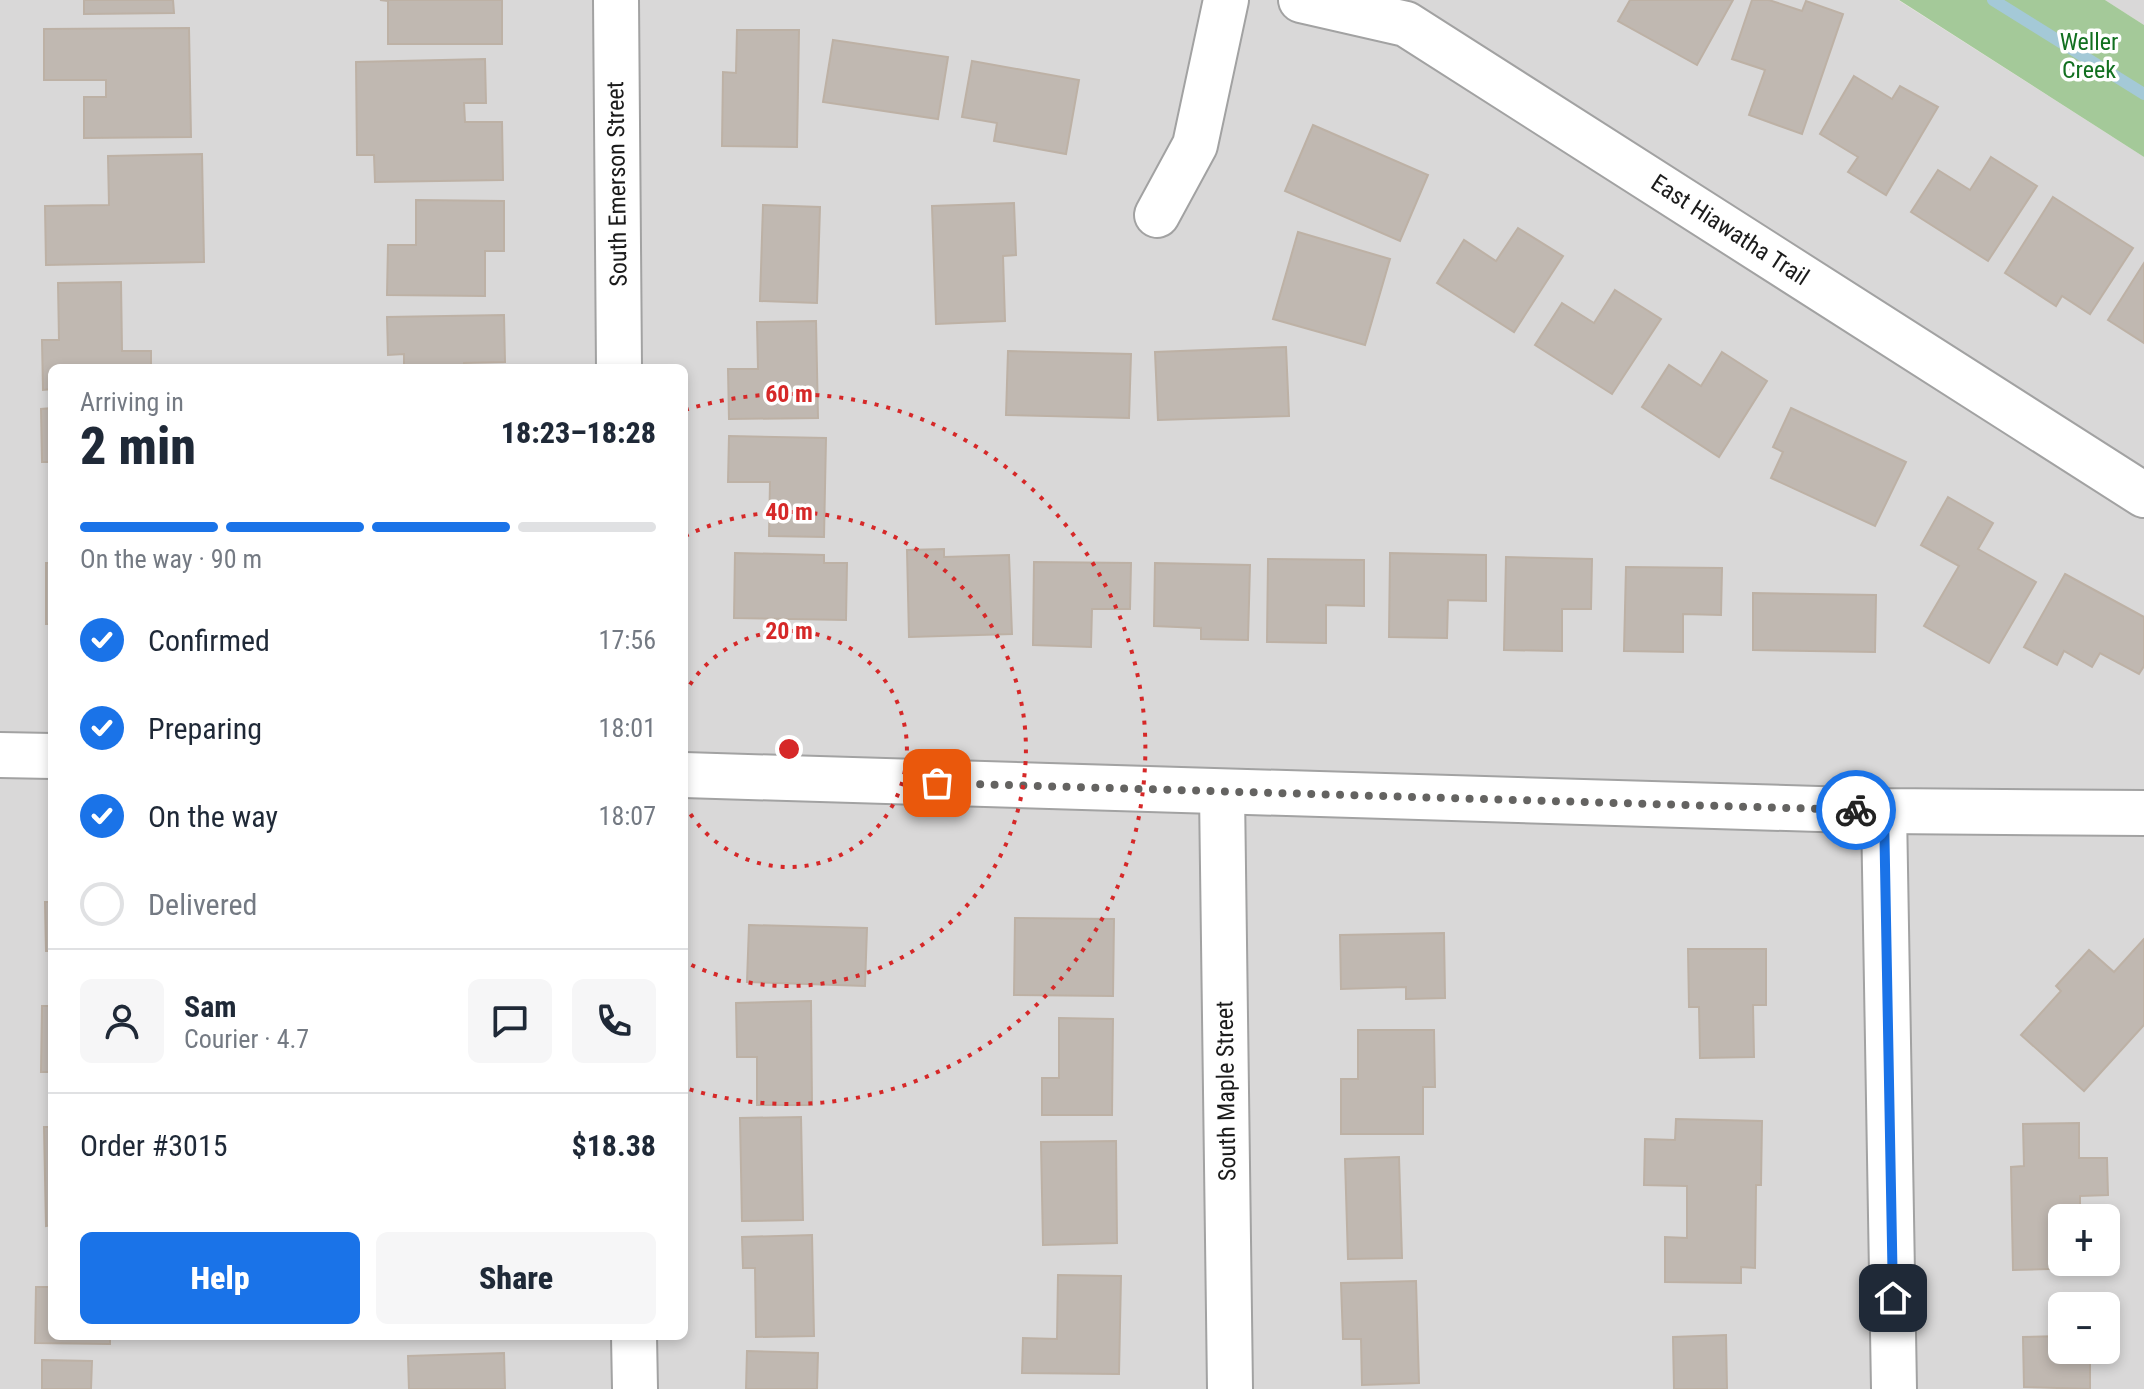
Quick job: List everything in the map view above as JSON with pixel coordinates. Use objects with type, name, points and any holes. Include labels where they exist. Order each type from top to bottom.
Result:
[{"type":"street","name":"South Emerson Street","points":[[616,0],[619,364]]},
{"type":"street","points":[[1157,215],[1195,145],[1226,0]]},
{"type":"street","name":"East Hiawatha Trail","points":[[1301,0],[1406,24],[2144,495]]},
{"type":"street","points":[[0,755],[48,756]]},
{"type":"street","points":[[688,775],[1884,811],[2144,813]]},
{"type":"street","name":"South Maple Street","points":[[1222,793],[1230,1389]]},
{"type":"street","points":[[1884,811],[1894,1389]]},
{"type":"street","points":[[634,1340],[635,1389]]},
{"type":"shaded area","points":[[0,0],[1898,0],[2144,157],[2144,1389],[0,1389]]},
{"type":"shaded area","points":[[2105,0],[2144,0],[2144,25]]},
{"type":"green space","name":"Weller Creek","points":[[1899,0],[2105,0],[2144,25],[2144,157]]},
{"type":"building","points":[[84,0],[173,0],[174,13],[84,14]]},
{"type":"building","points":[[380,0],[502,0],[502,44],[388,44],[388,1]]},
{"type":"building","points":[[1630,0],[1733,0],[1697,65],[1618,21]]},
{"type":"building","points":[[1752,0],[1769,0],[1802,11],[1806,1],[1843,14],[1802,134],[1749,115],[1765,70],[1732,59]]},
{"type":"building","points":[[189,28],[191,137],[84,138],[84,97],[106,97],[106,80],[44,80],[44,29]]},
{"type":"building","points":[[737,30],[799,30],[797,147],[722,146],[723,72],[736,73]]},
{"type":"building","points":[[833,40],[948,57],[938,119],[823,102]]},
{"type":"building","points":[[485,59],[486,103],[464,103],[465,122],[502,122],[503,180],[375,182],[374,155],[357,155],[356,62]]},
{"type":"building","points":[[972,61],[1079,80],[1066,154],[994,141],[997,123],[962,117]]},
{"type":"building","points":[[1854,76],[1892,99],[1900,86],[1938,107],[1886,195],[1848,172],[1858,157],[1820,134]]},
{"type":"building","points":[[1313,125],[1428,175],[1400,241],[1285,191]]},
{"type":"building","points":[[202,154],[204,262],[46,265],[45,206],[109,205],[108,156]]},
{"type":"building","points":[[1991,157],[2037,186],[1988,261],[1911,212],[1938,170],[1970,190]]},
{"type":"building","points":[[2053,197],[2133,248],[2090,314],[2062,296],[2056,306],[2005,273]]},
{"type":"building","points":[[416,200],[504,201],[504,251],[485,251],[485,296],[387,295],[388,245],[416,245]]},
{"type":"building","points":[[1014,203],[1016,255],[1003,256],[1005,321],[936,324],[932,206]]},
{"type":"building","points":[[763,205],[820,207],[817,303],[760,301]]},
{"type":"building","points":[[1518,228],[1563,256],[1514,332],[1437,283],[1464,240],[1496,261]]},
{"type":"building","points":[[1298,232],[1390,259],[1365,345],[1273,319]]},
{"type":"building","points":[[2144,263],[2144,343],[2108,320]]},
{"type":"building","points":[[121,282],[122,351],[151,351],[151,364],[48,364],[48,389],[43,390],[42,340],[59,340],[58,283]]},
{"type":"building","points":[[1615,290],[1661,319],[1612,394],[1535,345],[1562,303],[1594,323]]},
{"type":"building","points":[[504,315],[505,362],[404,364],[404,354],[388,355],[387,317]]},
{"type":"building","points":[[816,321],[818,418],[729,419],[728,369],[758,369],[757,322]]},
{"type":"building","points":[[1286,347],[1289,416],[1158,420],[1155,352]]},
{"type":"building","points":[[1008,351],[1131,354],[1129,418],[1006,415]]},
{"type":"building","points":[[1722,352],[1767,381],[1719,457],[1642,407],[1669,365],[1701,386]]},
{"type":"building","points":[[48,408],[48,462],[42,462],[41,409]]},
{"type":"building","points":[[1791,408],[1906,462],[1875,526],[1771,478],[1783,452],[1773,447]]},
{"type":"building","points":[[729,436],[826,438],[824,537],[769,536],[770,482],[728,482]]},
{"type":"building","points":[[1948,497],[1993,523],[1978,549],[2036,582],[1989,663],[1924,626],[1959,566],[1921,545]]},
{"type":"building","points":[[944,549],[944,557],[1009,555],[1012,634],[909,637],[907,550]]},
{"type":"building","points":[[735,553],[824,555],[824,563],[847,563],[846,620],[734,618]]},
{"type":"building","points":[[1390,553],[1486,555],[1486,601],[1448,600],[1447,638],[1389,637]]},
{"type":"building","points":[[1506,557],[1592,559],[1591,609],[1562,609],[1562,651],[1504,650]]},
{"type":"building","points":[[1268,559],[1364,560],[1364,606],[1326,605],[1326,643],[1267,642]]},
{"type":"building","points":[[1034,562],[1131,563],[1130,609],[1092,609],[1091,647],[1033,645]]},
{"type":"building","points":[[46,563],[48,563],[48,624]]},
{"type":"building","points":[[1155,563],[1250,565],[1248,640],[1201,639],[1201,628],[1154,626]]},
{"type":"building","points":[[1626,567],[1722,568],[1721,615],[1683,614],[1683,652],[1624,651]]},
{"type":"building","points":[[2065,574],[2144,617],[2144,666],[2139,674],[2100,653],[2092,667],[2064,651],[2057,665],[2024,647]]},
{"type":"building","points":[[1753,593],[1876,595],[1875,652],[1753,650]]},
{"type":"building","points":[[45,902],[48,902],[48,951]]},
{"type":"building","points":[[1015,918],[1114,919],[1113,996],[1014,995]]},
{"type":"building","points":[[749,925],[867,928],[865,986],[747,982]]},
{"type":"building","points":[[1444,933],[1445,998],[1406,999],[1406,987],[1341,989],[1340,935]]},
{"type":"building","points":[[2144,939],[2144,1025],[2084,1091],[2021,1035],[2061,991],[2056,986],[2089,950],[2114,972]]},
{"type":"building","points":[[1688,949],[1766,949],[1766,1005],[1753,1005],[1754,1057],[1700,1058],[1699,1007],[1689,1007]]},
{"type":"building","points":[[811,1001],[812,1105],[757,1105],[757,1057],[737,1057],[736,1003]]},
{"type":"building","points":[[42,1006],[48,1006],[48,1072],[41,1072]]},
{"type":"building","points":[[1059,1018],[1113,1019],[1112,1115],[1042,1115],[1042,1078],[1059,1078]]},
{"type":"building","points":[[1358,1030],[1434,1030],[1435,1087],[1423,1087],[1423,1134],[1341,1134],[1341,1079],[1358,1079]]},
{"type":"building","points":[[801,1117],[803,1220],[742,1221],[740,1118]]},
{"type":"building","points":[[1676,1119],[1762,1121],[1761,1185],[1756,1185],[1755,1268],[1741,1267],[1741,1283],[1665,1282],[1665,1237],[1687,1238],[1687,1186],[1644,1185],[1645,1139],[1675,1140]]},
{"type":"building","points":[[2079,1123],[2079,1158],[2107,1158],[2108,1195],[2080,1196],[2080,1204],[2048,1204],[2048,1269],[2013,1270],[2011,1167],[2024,1166],[2023,1124]]},
{"type":"building","points":[[44,1127],[48,1127],[48,1226]]},
{"type":"building","points":[[1116,1141],[1117,1243],[1043,1245],[1041,1142]]},
{"type":"building","points":[[1399,1157],[1402,1258],[1348,1259],[1345,1159]]},
{"type":"building","points":[[812,1235],[814,1336],[756,1337],[755,1268],[743,1268],[742,1237]]},
{"type":"building","points":[[1058,1275],[1121,1276],[1119,1374],[1022,1373],[1023,1338],[1057,1339]]},
{"type":"building","points":[[1416,1281],[1419,1383],[1362,1385],[1361,1339],[1343,1339],[1341,1283]]},
{"type":"building","points":[[36,1287],[48,1287],[48,1340],[110,1340],[110,1344],[35,1343]]},
{"type":"building","points":[[1726,1335],[1727,1389],[1674,1389],[1673,1337]]},
{"type":"building","points":[[2048,1336],[2048,1364],[2090,1364],[2090,1389],[2024,1387],[2023,1337]]},
{"type":"building","points":[[747,1351],[818,1353],[817,1389],[746,1389]]},
{"type":"building","points":[[504,1353],[505,1389],[409,1389],[408,1356]]},
{"type":"building","points":[[42,1360],[92,1361],[91,1389],[42,1389]]},
{"type":"waterway","name":"Weller Creek","points":[[1993,0],[2144,94]]},
{"type":"way so far","points":[[937,783],[1856,810]]},
{"type":"route","points":[[1856,810],[1884,811],[1893,1298]]}]
